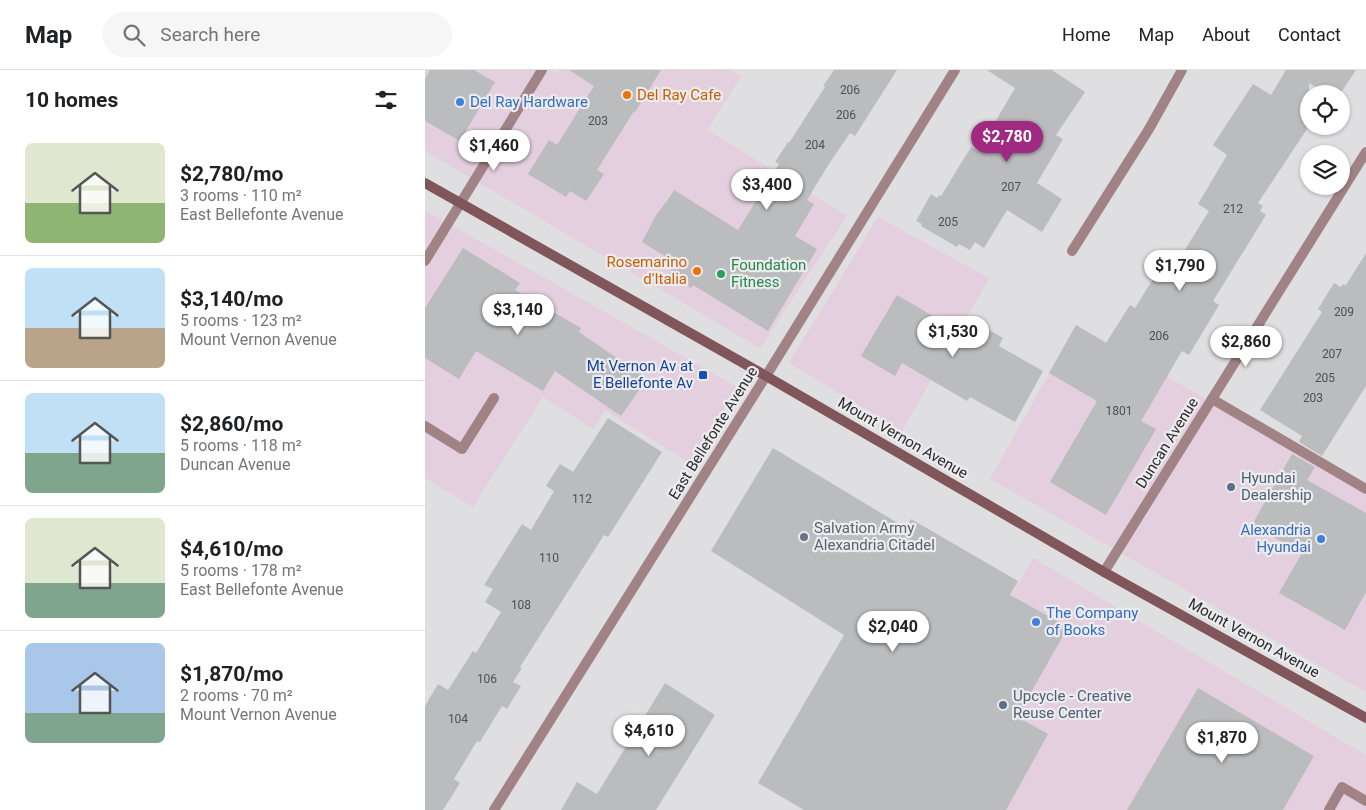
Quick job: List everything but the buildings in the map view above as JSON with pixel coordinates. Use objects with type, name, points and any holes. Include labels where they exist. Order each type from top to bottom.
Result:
[{"type":"main road","name":"Mount Vernon Avenue","points":[[425,183],[766,376],[1104,572],[1366,718]]},
{"type":"street","points":[[425,261],[542,70]]},
{"type":"street","name":"East Bellefonte Avenue","points":[[494,810],[955,70]]},
{"type":"street","points":[[1073,251],[1149,129],[1182,70]]},
{"type":"street","name":"Duncan Avenue","points":[[1104,572],[1366,152]]},
{"type":"street","points":[[425,426],[461,449],[494,398]]},
{"type":"street","points":[[1212,399],[1366,488]]},
{"type":"street","points":[[1329,810],[1343,786],[1366,801]]},
{"type":"shaded area","points":[[425,70],[551,70],[557,74],[559,70],[731,70],[741,76],[708,130],[847,216],[760,348],[425,151]]},
{"type":"shaded area","points":[[425,210],[737,387],[691,464],[605,410],[593,429],[543,397],[473,507],[425,478]]},
{"type":"shaded area","points":[[878,217],[989,278],[902,431],[789,363]]},
{"type":"shaded area","points":[[1076,325],[1219,406],[1366,493],[1366,692],[990,479]]},
{"type":"shaded area","points":[[1033,558],[1366,755],[1366,810],[888,810]]},
{"type":"place","name":"Del Ray Cafe","points":[[627,95]]},
{"type":"place","name":"Del Ray Hardware","points":[[460,102]]},
{"type":"place","name":"Rosemarino d'Italia","points":[[697,271]]},
{"type":"place","name":"Foundation Fitness","points":[[721,274]]},
{"type":"place","name":"Mt Vernon Av at E Bellefonte Av","points":[[703,375]]},
{"type":"place","name":"Hyundai Dealership","points":[[1231,487]]},
{"type":"place","name":"Salvation Army Alexandria Citadel","points":[[804,537]]},
{"type":"place","name":"Alexandria Hyundai","points":[[1321,539]]},
{"type":"place","name":"The Company of Books","points":[[1036,622]]},
{"type":"place","name":"Upcycle - Creative Reuse Center","points":[[1003,705]]}]
